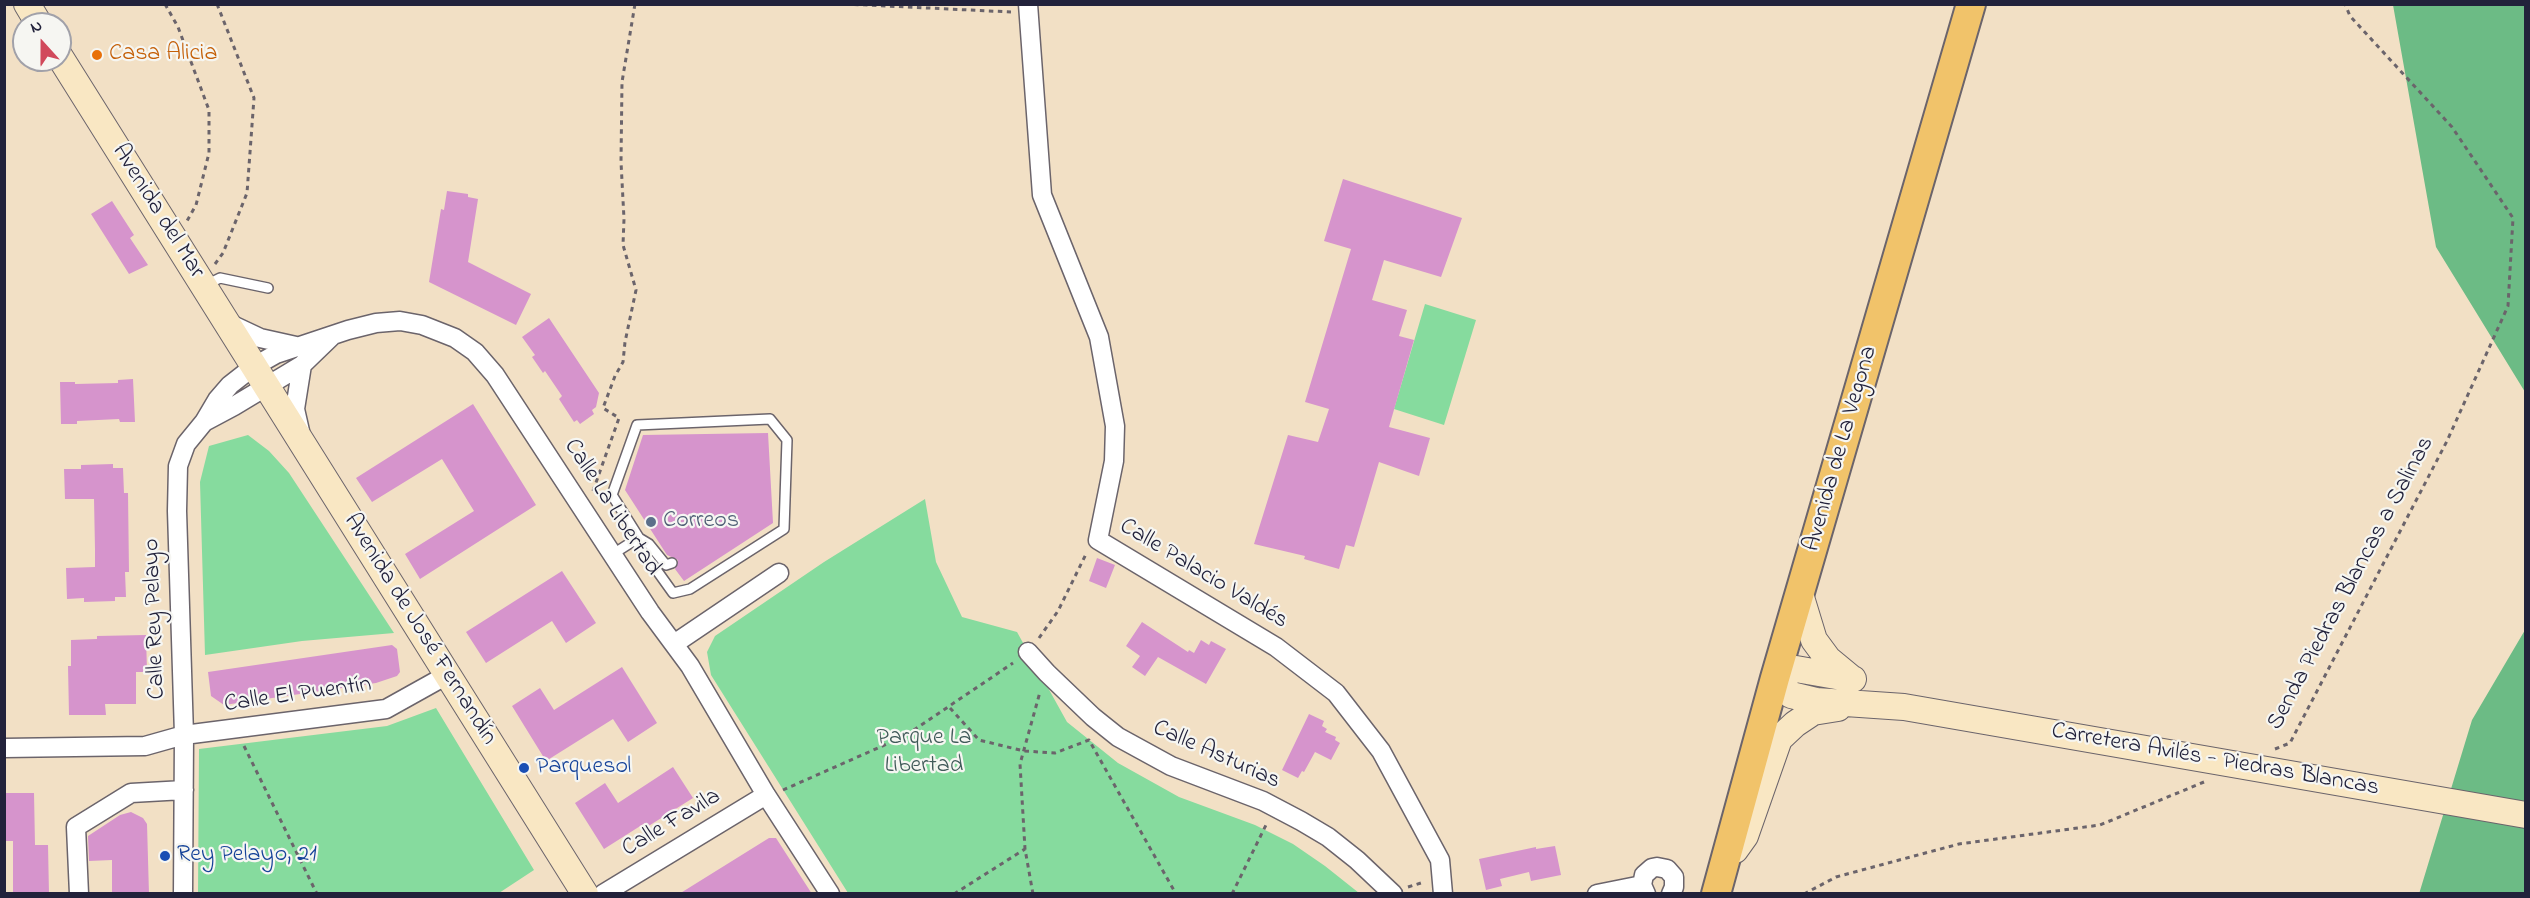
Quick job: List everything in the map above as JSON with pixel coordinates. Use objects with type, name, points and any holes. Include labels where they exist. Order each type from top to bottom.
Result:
[{"type":"main road","name":"Avenida de La Vegona","points":[[1716,894],[1775,678],[1971,4]]},
{"type":"street","name":"Calle Palacio Valdés","points":[[1028,8],[1042,195],[1100,337],[1115,426],[1114,461],[1098,540],[1276,647],[1336,693],[1381,751],[1440,860],[1443,894]]},
{"type":"street","name":"Avenida del Mar","points":[[69,72],[260,377]]},
{"type":"street","points":[[225,321],[260,338],[298,346]]},
{"type":"street","name":"Calle La Libertad","points":[[260,377],[276,354],[376,323],[400,321],[422,325],[455,338],[474,352],[495,375],[690,666],[766,795],[830,894]]},
{"type":"street","points":[[204,422],[217,400],[230,385],[302,365],[333,335]]},
{"type":"street","points":[[302,365],[295,409],[304,448]]},
{"type":"street","name":"Calle Rey Pelayo","points":[[183,894],[184,735],[177,511],[178,466],[186,444],[204,422],[260,377]]},
{"type":"street","name":"Avenida de José Fernandín","points":[[260,377],[585,894]]},
{"type":"street","points":[[674,644],[778,573]]},
{"type":"street","name":"Carretera Avilés - Piedras Blancas","points":[[1800,594],[1814,640],[1828,659],[1853,679],[1904,707]]},
{"type":"street","name":"Calle Asturias","points":[[1028,652],[1093,717],[1118,737],[1170,766],[1263,801],[1301,820],[1328,837],[1357,860],[1393,894]]},
{"type":"street","name":"Carretera Avilés - Piedras Blancas","points":[[1853,679],[1796,669],[1775,678],[1791,695],[1816,701],[1904,707],[2526,815]]},
{"type":"street","name":"Calle El Puentín","points":[[4,748],[145,746],[184,735],[386,708],[447,675]]},
{"type":"street","name":"Carretera Avilés - Piedras Blancas","points":[[1724,864],[1745,836],[1779,740],[1795,724],[1813,712],[1859,705]]},
{"type":"street","points":[[79,894],[76,827],[131,793],[184,790]]},
{"type":"street","name":"Calle Favila","points":[[603,894],[766,795]]},
{"type":"street","points":[[1597,894],[1644,889],[1647,871],[1662,867],[1671,872],[1674,877],[1671,894]]},
{"type":"lane","points":[[202,285],[220,278],[268,288]]},
{"type":"lane","points":[[637,539],[673,592],[690,589],[784,529],[788,440],[770,419],[637,425],[612,495],[637,539],[649,544],[659,560],[666,565],[672,563]]},
{"type":"lane","points":[[613,554],[637,539]]},
{"type":"path","points":[[165,4],[178,27],[209,110],[208,153],[196,206],[175,241]]},
{"type":"path","points":[[202,285],[223,253],[247,193],[254,98],[217,4]]},
{"type":"path","points":[[586,511],[619,418],[603,408],[623,362],[636,290],[622,245],[624,219],[621,162],[622,82],[635,4]]},
{"type":"path","points":[[845,4],[1028,8]]},
{"type":"path","name":"Senda Piedras Blancas a Salinas","points":[[2269,752],[2290,743],[2447,441],[2508,306],[2513,218],[2452,127],[2350,16],[2345,4]]},
{"type":"path","points":[[766,795],[796,786],[905,736],[1028,652],[1058,611],[1088,549],[1098,540]]},
{"type":"path","points":[[1033,894],[1025,849],[1020,764],[1047,673]]},
{"type":"path","points":[[949,707],[979,740],[1024,751],[1055,753],[1089,740],[1176,894]]},
{"type":"path","points":[[236,728],[317,894]]},
{"type":"path","points":[[1804,894],[1836,878],[1959,844],[2100,825],[2199,785],[2237,766]]},
{"type":"path","points":[[1232,894],[1266,825]]},
{"type":"path","points":[[954,894],[1025,849]]},
{"type":"green space","points":[[2393,5],[2525,5],[2525,392],[2436,247]]},
{"type":"green space","points":[[1425,304],[1476,320],[1444,425],[1394,409]]},
{"type":"green space","points":[[248,435],[269,451],[289,473],[394,633],[302,641],[205,655],[200,482],[209,446]]},
{"type":"green space","name":"Parque La Libertad","points":[[925,499],[936,562],[962,617],[1017,632],[1067,722],[1118,763],[1179,797],[1255,825],[1293,844],[1359,893],[848,893],[711,675],[707,652],[715,636],[824,562]]},
{"type":"green space","points":[[2525,630],[2525,893],[2419,894],[2472,720]]},
{"type":"green space","points":[[436,708],[534,870],[499,893],[198,893],[199,749],[387,726]]},
{"type":"building","points":[[1343,179],[1462,218],[1441,277],[1384,260],[1372,300],[1407,310],[1399,336],[1414,340],[1389,427],[1430,438],[1419,476],[1379,462],[1354,547],[1346,545],[1339,569],[1304,559],[1305,556],[1254,544],[1288,435],[1318,442],[1329,409],[1305,402],[1351,249],[1324,241]]},
{"type":"building","points":[[447,191],[468,194],[468,197],[478,199],[468,262],[531,294],[516,325],[429,282],[441,209],[444,210]]},
{"type":"building","points":[[112,201],[134,235],[130,238],[148,265],[129,274],[91,214]]},
{"type":"building","points":[[549,318],[599,393],[596,407],[592,410],[594,414],[580,424],[577,420],[574,422],[559,399],[562,396],[532,357],[535,355],[522,337]]},
{"type":"building","points":[[133,379],[135,422],[120,422],[119,419],[61,424],[60,382],[118,383],[118,380]]},
{"type":"building","points":[[473,404],[536,505],[420,579],[405,554],[474,511],[442,459],[372,502],[356,478]]},
{"type":"building","points":[[768,433],[773,523],[684,581],[675,569],[678,560],[667,555],[625,490],[643,435]]},
{"type":"building","points":[[113,464],[113,468],[123,468],[124,493],[128,493],[129,572],[125,572],[126,597],[115,597],[115,601],[84,602],[84,598],[67,599],[66,568],[95,567],[94,499],[65,499],[64,469],[81,469],[81,465]]},
{"type":"building","points":[[1097,558],[1115,565],[1106,588],[1089,581]]},
{"type":"building","points":[[562,571],[596,623],[566,643],[552,621],[486,663],[466,632]]},
{"type":"building","points":[[1142,622],[1188,652],[1189,650],[1194,653],[1201,640],[1209,645],[1211,641],[1226,649],[1206,684],[1158,657],[1145,676],[1132,667],[1140,656],[1126,646]]},
{"type":"building","points":[[146,635],[147,672],[136,672],[136,704],[105,704],[106,715],[69,715],[68,666],[71,666],[71,640],[97,639],[97,636]]},
{"type":"building","points":[[392,645],[397,649],[400,672],[397,676],[376,683],[224,705],[211,696],[208,672]]},
{"type":"building","points":[[622,667],[657,723],[628,742],[613,719],[546,761],[512,706],[540,688],[554,710]]},
{"type":"building","points":[[1309,714],[1324,721],[1322,726],[1327,729],[1325,732],[1336,737],[1335,740],[1340,743],[1331,760],[1315,752],[1298,778],[1282,770]]},
{"type":"building","points":[[673,767],[693,798],[647,827],[645,823],[604,849],[575,803],[605,783],[618,803]]},
{"type":"building","points":[[4,793],[34,793],[35,845],[48,845],[49,894],[13,894],[13,841],[4,841]]},
{"type":"building","points":[[131,812],[143,818],[147,824],[149,894],[112,894],[112,860],[89,861],[88,836],[120,815]]},
{"type":"building","points":[[769,838],[776,838],[812,894],[679,894]]},
{"type":"building","points":[[1555,846],[1561,875],[1531,881],[1529,872],[1500,879],[1502,886],[1486,890],[1479,859],[1536,847],[1536,849]]},
{"type":"place","name":"Casa Alicia","points":[[97,55]]},
{"type":"place","name":"Correos","points":[[651,522]]},
{"type":"place","name":"Parquesol","points":[[524,768]]},
{"type":"place","name":"Rey Pelayo, 21","points":[[165,856]]}]
